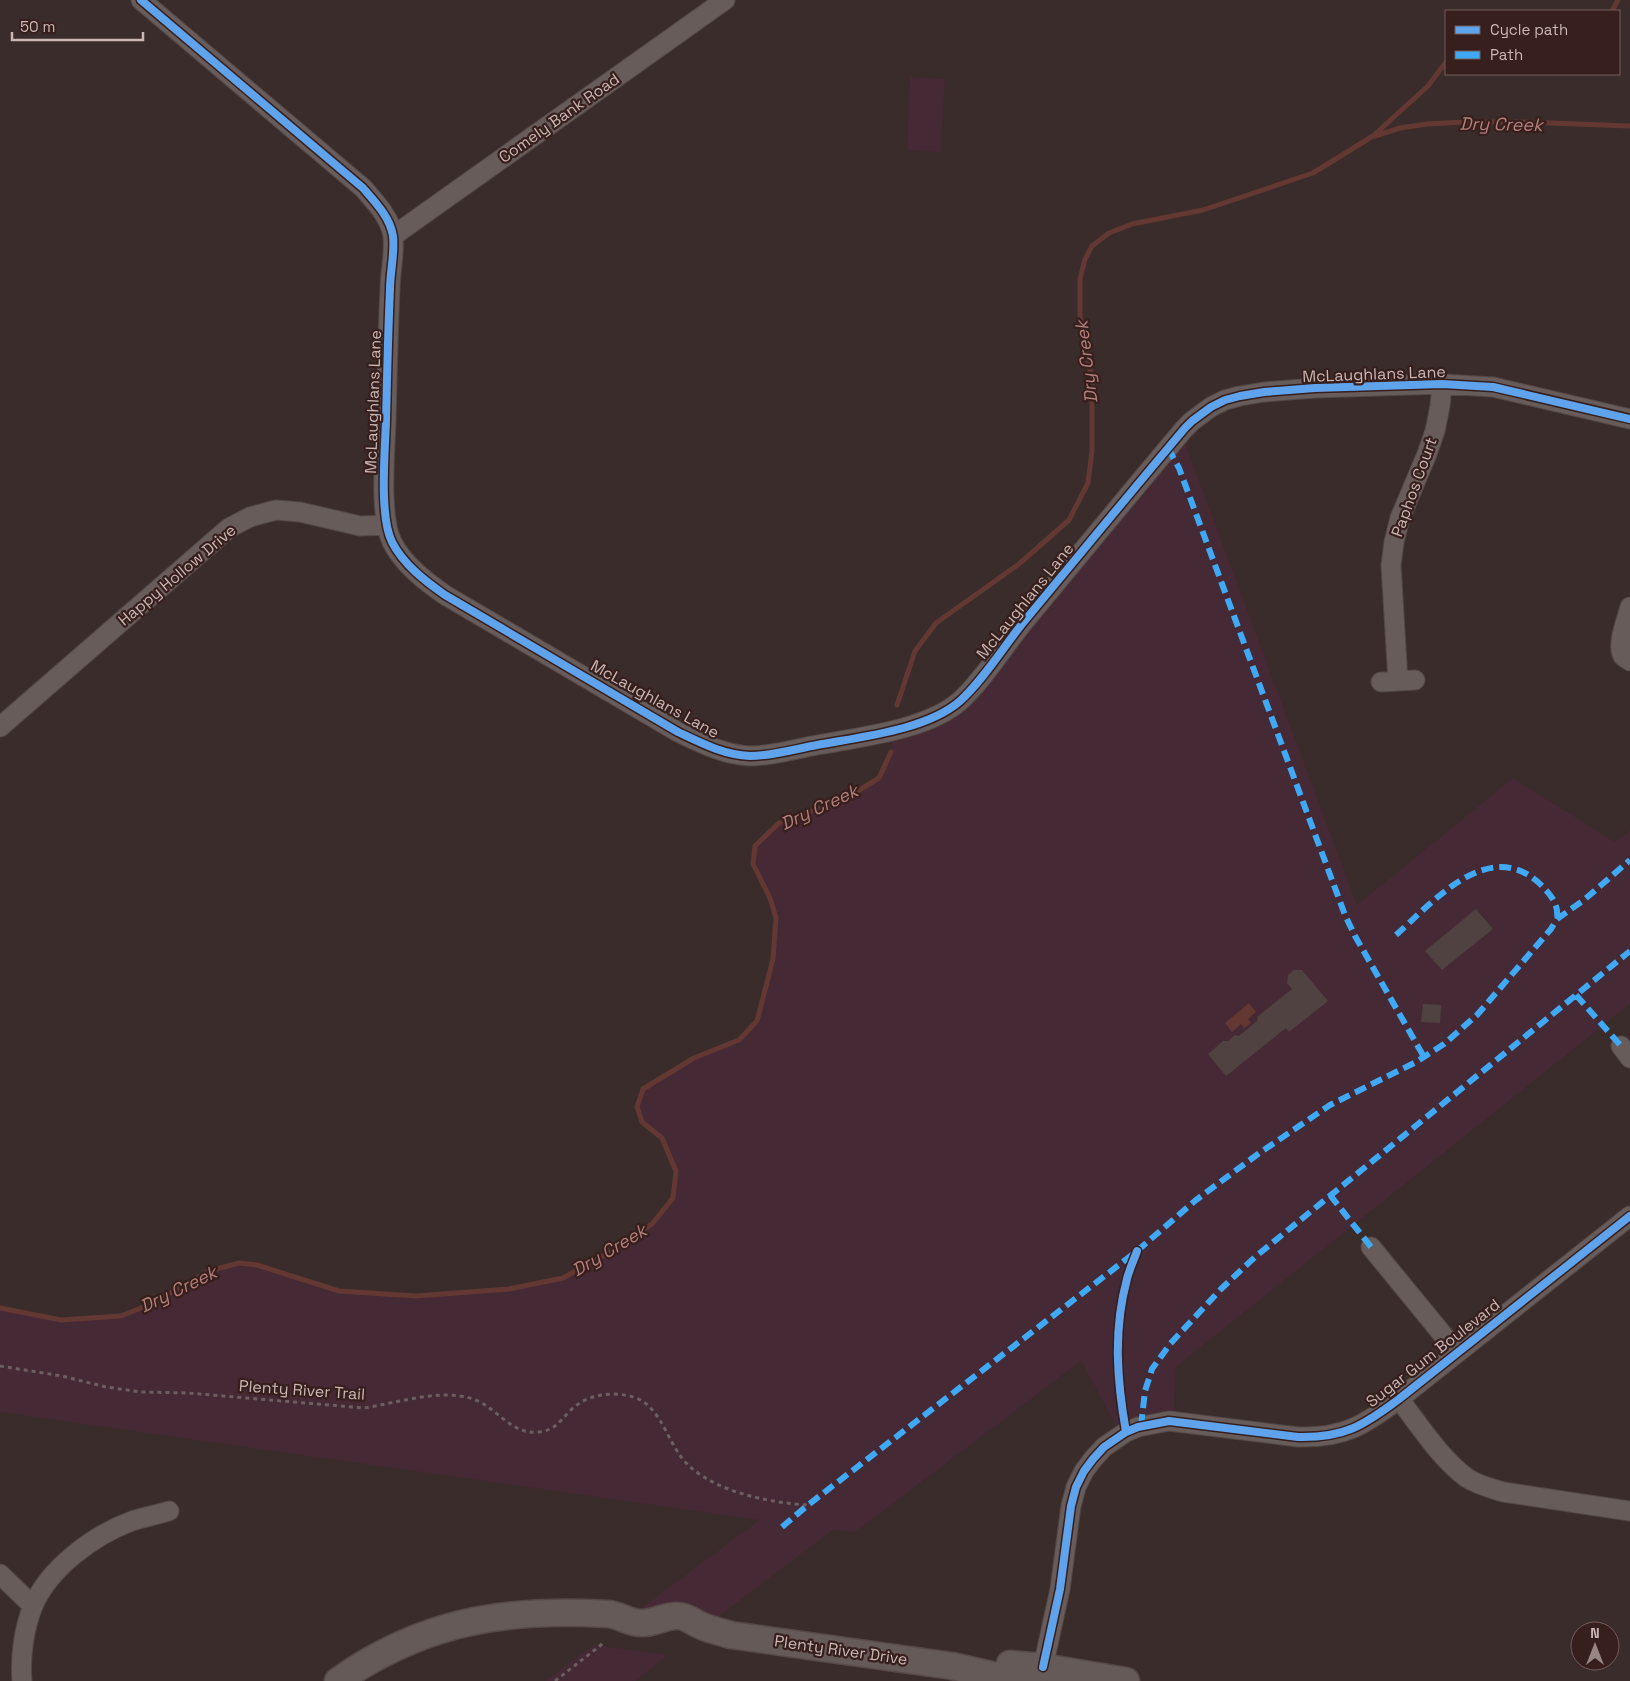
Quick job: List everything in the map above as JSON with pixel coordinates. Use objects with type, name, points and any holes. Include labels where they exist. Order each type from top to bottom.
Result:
[{"type":"street","name":"McLaughlans Lane","points":[[141,0],[363,188],[378,205],[388,222],[393,236],[384,501],[391,540],[398,551],[427,582],[445,595],[678,732],[701,743],[733,754],[750,756],[771,754],[887,731],[921,722],[959,702],[975,685],[1015,633],[1184,428],[1211,407],[1232,398],[1264,392],[1315,388],[1442,384],[1493,387],[1630,419]]},
{"type":"street","name":"Comely Bank Road","points":[[393,236],[725,0]]},
{"type":"street","name":"Paphos Court","points":[[1398,681],[1392,565],[1394,542],[1400,518],[1435,431],[1442,384]]},
{"type":"street","name":"Happy Hollow Drive","points":[[0,726],[229,528],[250,517],[276,510],[300,512],[360,526],[387,525]]},
{"type":"street","points":[[1630,607],[1622,634],[1621,647],[1623,656],[1630,661]]},
{"type":"street","name":"Sugar Gum Boulevard","points":[[1047,1676],[1071,1506],[1076,1487],[1093,1459],[1104,1447],[1126,1432],[1147,1424],[1169,1421],[1298,1437],[1336,1435],[1353,1429],[1377,1416],[1630,1216]]},
{"type":"street","points":[[1371,1247],[1457,1352]]},
{"type":"street","points":[[1399,1399],[1453,1466],[1468,1478],[1483,1486],[1503,1492],[1630,1511]]},
{"type":"street","points":[[22,1681],[21,1667],[33,1606],[49,1580],[90,1542],[131,1522],[169,1511]]},
{"type":"street","points":[[0,1574],[33,1606]]},
{"type":"street","name":"Plenty River Drive","points":[[338,1681],[356,1668],[393,1648],[453,1625],[479,1619],[521,1614],[572,1613],[609,1614],[642,1624],[678,1616],[731,1635],[951,1673],[993,1663],[1047,1676],[1126,1681]]},
{"type":"path","points":[[555,1681],[604,1641]]},
{"type":"shaded area","points":[[910,77],[945,79],[941,152],[907,150]]},
{"type":"shaded area","points":[[1184,440],[1357,905],[1513,778],[1615,842],[1630,830],[1630,1004],[1176,1367],[1174,1412],[1144,1415],[1116,1425],[1081,1361],[855,1532],[833,1530],[709,1624],[642,1615],[640,1609],[759,1520],[0,1412],[0,1308],[61,1320],[121,1316],[151,1304],[209,1271],[239,1263],[257,1265],[339,1291],[416,1296],[509,1289],[563,1278],[610,1252],[652,1224],[673,1198],[676,1171],[662,1138],[642,1122],[637,1107],[643,1089],[694,1058],[739,1040],[757,1021],[773,959],[776,918],[770,898],[753,864],[755,846],[779,823],[845,799],[879,778],[891,752],[893,737],[991,676],[1161,470],[1165,473],[1162,465]]},
{"type":"shaded area","points":[[1249,1003],[1256,1012],[1248,1019],[1251,1023],[1244,1028],[1241,1024],[1232,1032],[1225,1023]]},
{"type":"shaded area","points":[[594,1645],[668,1655],[635,1681],[545,1681]]},
{"type":"building","points":[[1476,909],[1493,929],[1442,970],[1425,951]]},
{"type":"building","points":[[1294,970],[1302,970],[1328,1001],[1289,1032],[1286,1028],[1226,1076],[1208,1054],[1223,1041],[1228,1041],[1235,1035],[1239,1036],[1257,1021],[1258,1016],[1292,989],[1287,983],[1288,975]]},
{"type":"building","points":[[1423,1004],[1441,1005],[1440,1023],[1421,1022]]},
{"type":"waterway","name":"Dry Creek","points":[[1613,10],[1618,0]]},
{"type":"waterway","name":"Dry Creek","points":[[897,705],[915,651],[936,623],[1019,564],[1069,520],[1088,483],[1092,451],[1092,380],[1080,317],[1080,279],[1085,259],[1092,246],[1109,233],[1132,224],[1203,210],[1313,173],[1373,136],[1428,86],[1445,63]]},
{"type":"waterway","name":"Dry Creek","points":[[1375,136],[1400,128],[1464,122],[1630,126]]},
{"type":"waterway","name":"Dry Creek","points":[[0,1308],[61,1320],[121,1316],[151,1304],[209,1271],[239,1263],[257,1265],[339,1291],[416,1296],[509,1289],[563,1278],[610,1252],[652,1224],[673,1198],[676,1171],[662,1138],[642,1122],[637,1107],[643,1089],[694,1058],[739,1040],[757,1021],[773,959],[776,918],[770,898],[753,864],[755,846],[779,823],[845,799],[879,778],[891,752]]},
{"type":"marked path","points":[[1168,448],[1179,468],[1345,915],[1424,1057]]},
{"type":"marked path","points":[[782,1527],[1137,1251],[1196,1200],[1258,1154],[1330,1105],[1416,1062],[1444,1044],[1477,1015],[1551,929],[1557,919],[1584,900],[1630,860]]},
{"type":"marked path","points":[[1396,935],[1427,906],[1462,879],[1481,871],[1500,867],[1520,871],[1539,883],[1555,903],[1557,919]]},
{"type":"marked path","points":[[1141,1426],[1145,1391],[1152,1369],[1170,1344],[1221,1289],[1255,1257],[1630,951]]},
{"type":"marked path","points":[[1576,995],[1621,1046]]},
{"type":"marked path","points":[[1330,1195],[1371,1247]]},
{"type":"cycle path","points":[[141,0],[363,188],[389,222],[393,236],[393,249],[390,283],[384,500],[388,531],[392,542],[402,558],[422,578],[445,595],[678,732],[722,751],[750,756],[775,754],[912,726],[946,711],[960,701],[977,683],[1022,624],[1185,428],[1211,407],[1225,400],[1264,392],[1315,388],[1442,384],[1493,387],[1630,419]]},
{"type":"cycle path","points":[[1043,1667],[1060,1589],[1071,1506],[1076,1487],[1084,1471],[1104,1447],[1126,1432],[1138,1427],[1169,1421],[1298,1437],[1341,1433],[1363,1423],[1399,1399],[1630,1216]]},
{"type":"cycle path","points":[[1126,1432],[1120,1394],[1118,1336],[1123,1298],[1137,1251]]}]
